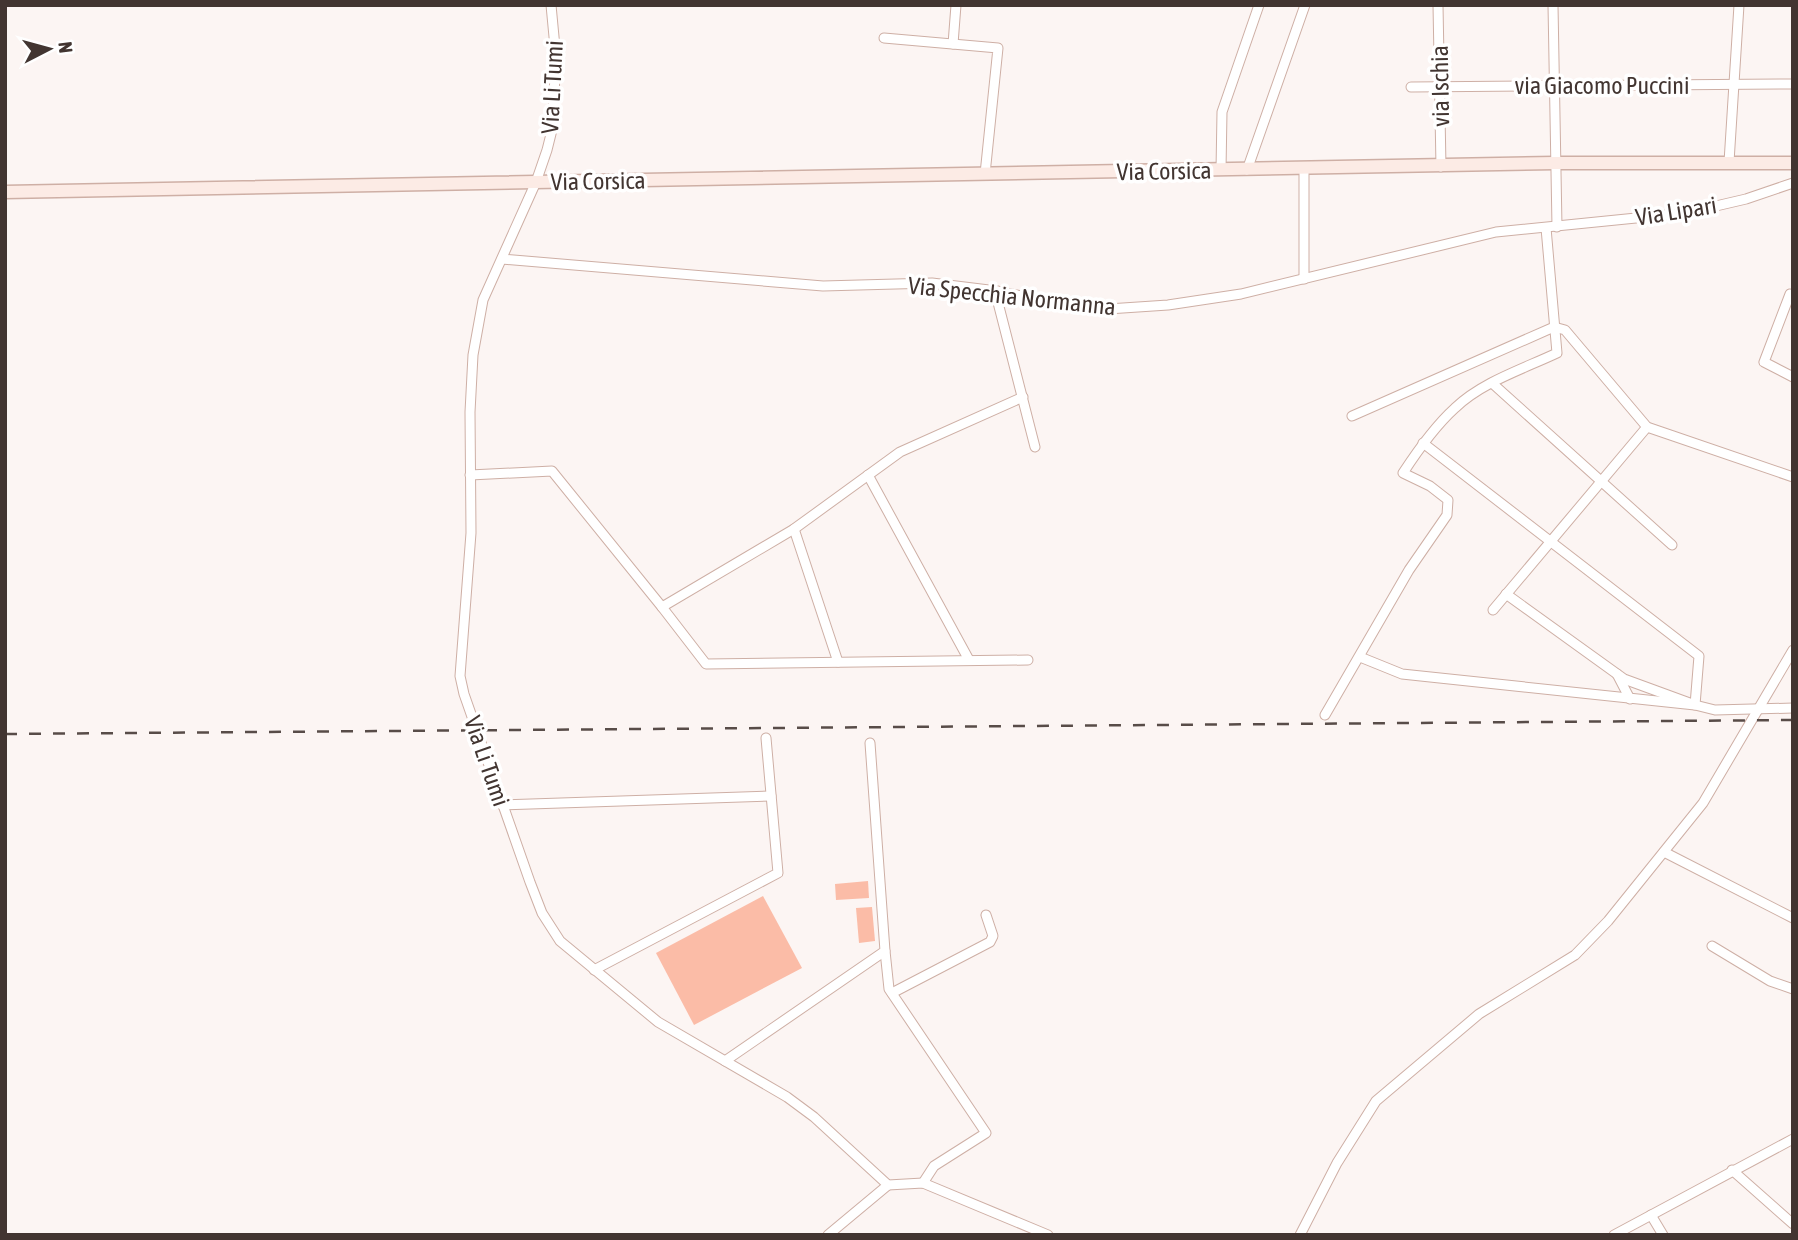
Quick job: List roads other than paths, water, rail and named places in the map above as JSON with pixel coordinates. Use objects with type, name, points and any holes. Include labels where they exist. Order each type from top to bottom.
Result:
[{"type":"main road","name":"Via Corsica","points":[[5,192],[1555,163],[1793,163]]},
{"type":"street","name":"Via Li Tumi","points":[[551,5],[556,58],[555,91],[547,150],[536,182],[483,300],[477,330],[470,412],[471,534],[460,676],[475,730],[542,913],[560,941],[658,1022],[787,1097],[814,1117],[888,1185]]},
{"type":"street","points":[[953,44],[956,5]]},
{"type":"street","points":[[1221,170],[1222,112],[1259,5]]},
{"type":"street","points":[[1247,170],[1305,5]]},
{"type":"street","name":"via Ischia","points":[[1438,5],[1441,167]]},
{"type":"street","points":[[1553,5],[1557,227]]},
{"type":"street","points":[[1729,162],[1740,5]]},
{"type":"street","points":[[884,38],[998,48],[985,174]]},
{"type":"street","name":"via Giacomo Puccini","points":[[1411,87],[1793,84]]},
{"type":"street","points":[[1304,169],[1304,279]]},
{"type":"street","name":"Via Lipari","points":[[1557,227],[1686,213],[1746,199],[1793,183]]},
{"type":"street","name":"Via Specchia Normanna","points":[[502,259],[823,286],[932,283],[995,290],[1061,304],[1108,309],[1168,305],[1241,294],[1496,232],[1557,227]]},
{"type":"street","points":[[1325,715],[1409,570],[1447,515],[1448,500],[1430,486],[1404,473],[1423,443],[1456,407],[1492,383],[1557,353],[1546,228]]},
{"type":"street","points":[[995,290],[1035,447]]},
{"type":"street","points":[[1793,296],[1790,294],[1764,362],[1793,377]]},
{"type":"street","points":[[1352,416],[1554,327],[1565,330],[1647,428],[1793,477]]},
{"type":"street","points":[[1492,383],[1672,545]]},
{"type":"street","points":[[662,607],[794,529],[900,452],[1023,397]]},
{"type":"street","points":[[1493,610],[1647,428]]},
{"type":"street","points":[[1423,443],[1699,656],[1695,705]]},
{"type":"street","points":[[470,475],[552,471],[706,664],[1028,660]]},
{"type":"street","points":[[867,475],[969,660]]},
{"type":"street","points":[[794,529],[838,662]]},
{"type":"street","points":[[1506,594],[1624,678],[1695,705]]},
{"type":"street","points":[[1300,1235],[1337,1163],[1376,1101],[1479,1014],[1575,955],[1608,921],[1703,803],[1793,650]]},
{"type":"street","points":[[1360,657],[1402,674],[1715,709],[1793,708]]},
{"type":"street","points":[[1616,673],[1630,699]]},
{"type":"street","points":[[594,970],[778,873],[766,738]]},
{"type":"street","points":[[870,743],[889,989],[986,1133],[934,1166],[923,1183]]},
{"type":"street","points":[[502,805],[771,796]]},
{"type":"street","points":[[1664,852],[1793,918]]},
{"type":"street","points":[[892,993],[990,942],[993,936],[986,915]]},
{"type":"street","points":[[1712,946],[1770,981],[1793,989]]},
{"type":"street","points":[[725,1061],[885,951]]},
{"type":"street","points":[[1615,1234],[1793,1139]]},
{"type":"street","points":[[1732,1170],[1793,1224]]},
{"type":"street","points":[[828,1235],[888,1185],[923,1183],[1048,1235]]},
{"type":"street","points":[[1651,1215],[1663,1235]]},
{"type":"railway","points":[[5,734],[1793,720]]}]
